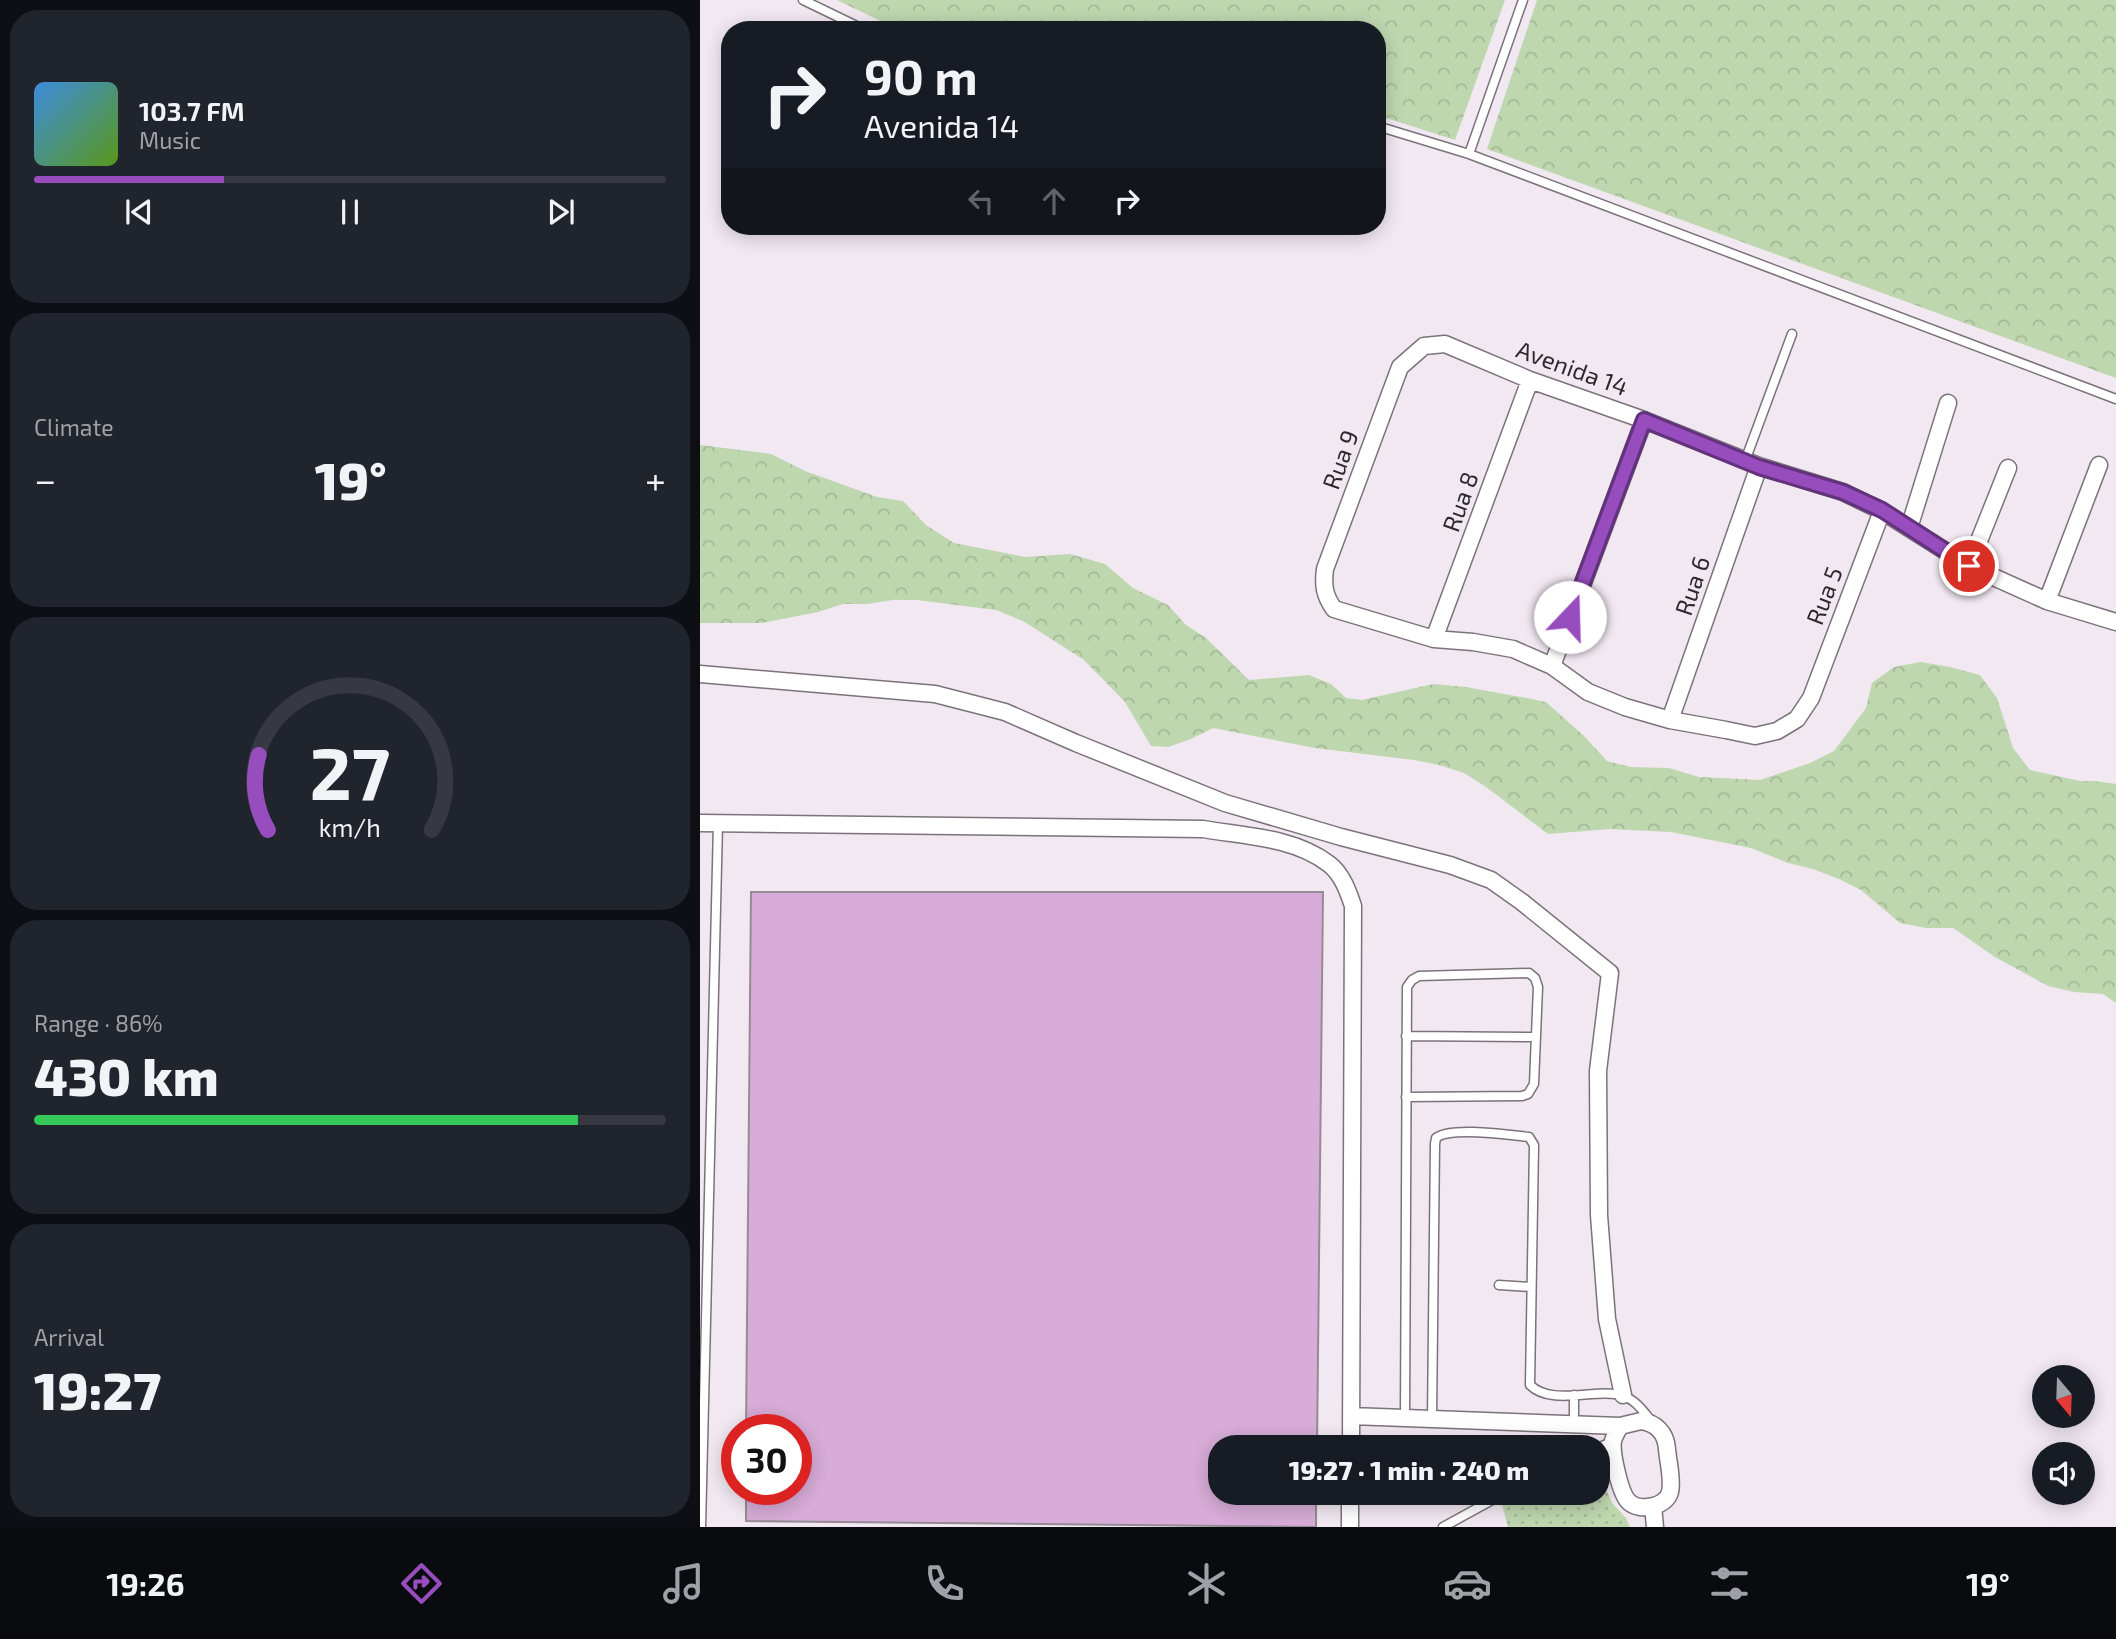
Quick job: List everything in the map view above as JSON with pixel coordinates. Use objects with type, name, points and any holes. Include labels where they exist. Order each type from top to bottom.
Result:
[{"type":"street","name":"Avenida 14","points":[[1400,367],[1424,346],[1445,344],[1530,380],[1644,420],[1752,464],[1843,492],[1882,510],[1969,566],[2047,601],[2116,622]]},
{"type":"street","name":"Rua 9","points":[[1325,569],[1400,367]]},
{"type":"street","name":"Rua 8","points":[[1434,639],[1530,380]]},
{"type":"street","points":[[1909,528],[1948,403]]},
{"type":"street","points":[[1552,666],[1644,420]]},
{"type":"street","name":"Rua 6","points":[[1670,720],[1752,464]]},
{"type":"street","points":[[2047,601],[2099,465]]},
{"type":"street","points":[[1969,566],[2008,468]]},
{"type":"street","name":"Rua 5","points":[[1325,569],[1323,587],[1327,600],[1334,609],[1434,639],[1513,649],[1552,666],[1588,692],[1625,708],[1670,720],[1755,736],[1777,731],[1797,719],[1811,698],[1882,510]]},
{"type":"street","points":[[700,674],[936,694],[1005,712],[1225,803],[1450,865],[1491,880],[1522,902],[1610,973],[1598,1071],[1599,1215],[1607,1319],[1623,1395]]},
{"type":"street","points":[[700,823],[1203,829],[1268,839],[1302,849],[1330,864],[1345,884],[1353,906],[1351,1435]]},
{"type":"street","points":[[1351,1416],[1574,1425],[1602,1435]]},
{"type":"street","points":[[1641,1421],[1652,1422],[1667,1442],[1671,1489],[1664,1502],[1648,1507],[1635,1506],[1627,1501],[1618,1483],[1610,1438],[1641,1421]]},
{"type":"street","points":[[1350,1505],[1350,1527]]},
{"type":"street","points":[[1644,1527],[1648,1507]]},
{"type":"street","points":[[1648,1507],[1655,1527]]},
{"type":"lane","points":[[803,0],[846,21]]},
{"type":"lane","points":[[1469,154],[1523,0]]},
{"type":"lane","points":[[1386,129],[1469,154],[2116,400]]},
{"type":"lane","points":[[1752,464],[1792,334]]},
{"type":"lane","points":[[701,1527],[718,824]]},
{"type":"lane","points":[[1405,1418],[1406,987],[1419,976],[1529,973],[1535,978],[1538,987],[1534,1084],[1528,1094],[1406,1097]]},
{"type":"lane","points":[[1406,1037],[1536,1037]]},
{"type":"lane","points":[[1432,1419],[1435,1144],[1440,1135],[1446,1133],[1500,1134],[1532,1139],[1534,1145],[1530,1385],[1545,1395],[1623,1395],[1640,1406],[1652,1422]]},
{"type":"lane","points":[[1499,1284],[1531,1287]]},
{"type":"lane","points":[[1574,1395],[1574,1425]]},
{"type":"lane","points":[[1443,1527],[1483,1505]]},
{"type":"green space","points":[[837,0],[1505,0],[1455,140],[1386,118],[1386,21],[880,21]]},
{"type":"green space","points":[[1537,0],[2116,0],[2116,378],[1487,149]]},
{"type":"green space","points":[[700,445],[771,454],[805,471],[877,497],[903,501],[926,525],[954,543],[1025,557],[1070,554],[1105,564],[1133,588],[1168,605],[1186,625],[1206,638],[1249,680],[1309,675],[1331,684],[1346,698],[1362,700],[1433,684],[1466,687],[1546,702],[1607,761],[1631,767],[1669,768],[1699,777],[1760,780],[1810,763],[1834,751],[1866,708],[1872,683],[1894,667],[1921,662],[1980,675],[1997,698],[2013,748],[2030,770],[2080,781],[2116,784],[2116,1003],[2103,994],[2074,992],[2048,986],[1995,957],[1953,928],[1926,928],[1900,923],[1861,890],[1813,869],[1788,863],[1751,848],[1671,832],[1610,829],[1548,834],[1464,773],[1414,760],[1315,748],[1213,728],[1168,747],[1151,746],[1125,702],[1084,660],[1023,621],[996,610],[917,600],[893,600],[843,604],[762,623],[700,623]]},
{"type":"green space","points":[[1610,1498],[1630,1527],[1508,1527],[1502,1505],[1610,1505]]},
{"type":"building","points":[[751,892],[1323,892],[1317,1435],[1208,1435],[1208,1505],[1316,1505],[1316,1527],[746,1521],[746,1505],[812,1505],[812,1414],[746,1414]]},
{"type":"route","points":[[1570,617],[1644,420],[1759,467],[1843,492],[1882,510],[1969,566]]}]
